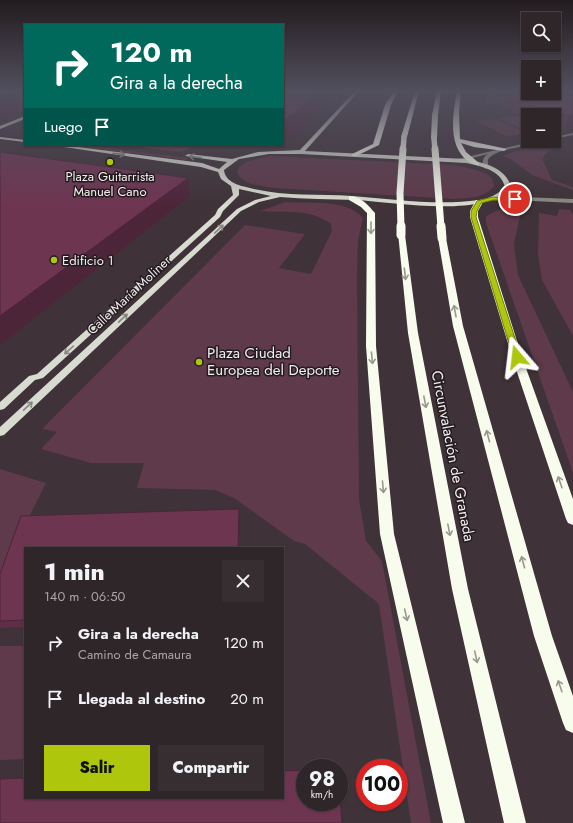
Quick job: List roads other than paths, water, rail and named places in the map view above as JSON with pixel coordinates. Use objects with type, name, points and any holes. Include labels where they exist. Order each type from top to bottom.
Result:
[{"type":"highway","points":[[354,155],[376,146],[381,129]]},
{"type":"highway","name":"Circunvalación de Granada","points":[[406,129],[404,137],[400,193],[401,235],[413,333],[460,590],[515,823]]},
{"type":"highway","points":[[434,129],[442,238],[462,341],[543,636],[573,723]]},
{"type":"highway","points":[[456,129],[458,140],[463,153],[477,164]]},
{"type":"highway","points":[[458,140],[474,145],[504,149]]},
{"type":"highway","points":[[352,198],[364,205],[371,213],[371,346],[387,534],[454,823]]},
{"type":"highway","points":[[479,202],[474,211],[474,217],[517,357],[573,519]]},
{"type":"main road","points":[[301,152],[322,129]]},
{"type":"main road","points":[[0,133],[24,136]]},
{"type":"main road","points":[[0,138],[24,142]]},
{"type":"main road","points":[[60,146],[202,165],[221,171]]},
{"type":"main road","points":[[108,146],[115,147]]},
{"type":"main road","points":[[301,152],[457,160],[477,164],[500,174],[508,183],[508,187],[503,193],[479,202],[448,204],[258,191],[232,184],[223,177],[221,171],[226,165],[234,161],[256,154],[301,152]]},
{"type":"main road","points":[[178,155],[234,161]]},
{"type":"main road","name":"Calle María Moliner","points":[[0,407],[32,378],[40,376],[218,216],[220,210],[236,195],[236,189],[232,184]]},
{"type":"main road","name":"Calle María Moliner","points":[[0,433],[239,210],[257,201],[287,194]]},
{"type":"street","points":[[561,137],[573,134]]},
{"type":"street","points":[[457,160],[521,145]]},
{"type":"street","points":[[486,167],[485,161],[487,157],[504,149]]},
{"type":"street","points":[[493,198],[573,201]]},
{"type":"place","name":"Plaza Guitarrista Manuel Cano","points":[[110,162]]},
{"type":"place","name":"Edificio 1","points":[[54,260]]},
{"type":"place","name":"Plaza Ciudad Europea del Deporte","points":[[199,362]]}]
